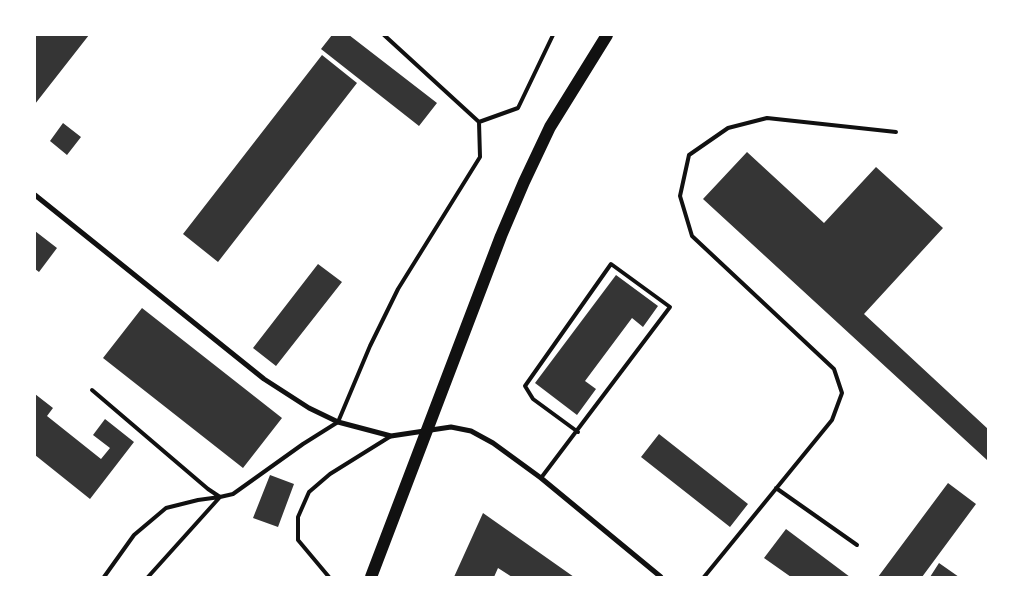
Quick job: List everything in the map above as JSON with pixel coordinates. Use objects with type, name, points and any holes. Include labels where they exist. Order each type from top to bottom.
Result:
[{"type":"main road","points":[[371,577],[508,218],[550,127],[607,35]]},
{"type":"street","points":[[35,194],[264,379],[309,408],[338,422],[391,436],[451,426],[471,431],[493,443],[541,478],[660,577]]},
{"type":"lane","points":[[104,577],[134,535],[166,508],[233,494],[303,444],[338,422],[370,346],[398,289],[480,157],[479,122],[384,35]]},
{"type":"lane","points":[[479,122],[518,108],[553,35]]},
{"type":"lane","points":[[704,577],[832,420],[842,393],[834,369],[692,236],[680,196],[689,155],[728,128],[767,118],[896,132]]},
{"type":"lane","points":[[541,478],[578,432],[670,307],[610,264],[524,386],[533,399],[578,432]]},
{"type":"lane","points":[[92,390],[208,489],[220,497]]},
{"type":"lane","points":[[329,577],[298,540],[298,517],[309,492],[330,474],[391,436]]},
{"type":"lane","points":[[776,488],[858,545]]},
{"type":"lane","points":[[148,577],[220,497]]},
{"type":"building","points":[[35,35],[89,35],[35,104]]},
{"type":"building","points":[[332,35],[349,35],[437,103],[419,126],[321,49]]},
{"type":"building","points":[[322,55],[357,83],[218,262],[183,234]]},
{"type":"building","points":[[63,123],[81,137],[67,155],[50,141]]},
{"type":"building","points":[[747,152],[824,223],[876,167],[943,228],[864,314],[988,429],[987,460],[703,199]]},
{"type":"building","points":[[35,231],[57,248],[39,272],[35,269]]},
{"type":"building","points":[[318,264],[342,282],[276,366],[253,348]]},
{"type":"building","points":[[616,275],[658,306],[643,327],[632,318],[585,381],[596,389],[577,415],[535,383]]},
{"type":"building","points":[[142,308],[282,418],[243,468],[103,358]]},
{"type":"building","points":[[35,394],[53,408],[47,416],[101,459],[110,448],[93,435],[105,419],[134,442],[90,499],[35,455]]},
{"type":"building","points":[[659,434],[748,504],[730,527],[641,457]]},
{"type":"building","points":[[270,475],[294,484],[278,527],[253,518]]},
{"type":"building","points":[[948,483],[976,504],[922,577],[878,577]]},
{"type":"building","points":[[483,513],[574,577],[512,577],[498,568],[494,577],[454,577]]},
{"type":"building","points":[[786,529],[850,577],[791,577],[764,558]]},
{"type":"building","points":[[939,563],[959,577],[930,577]]}]
